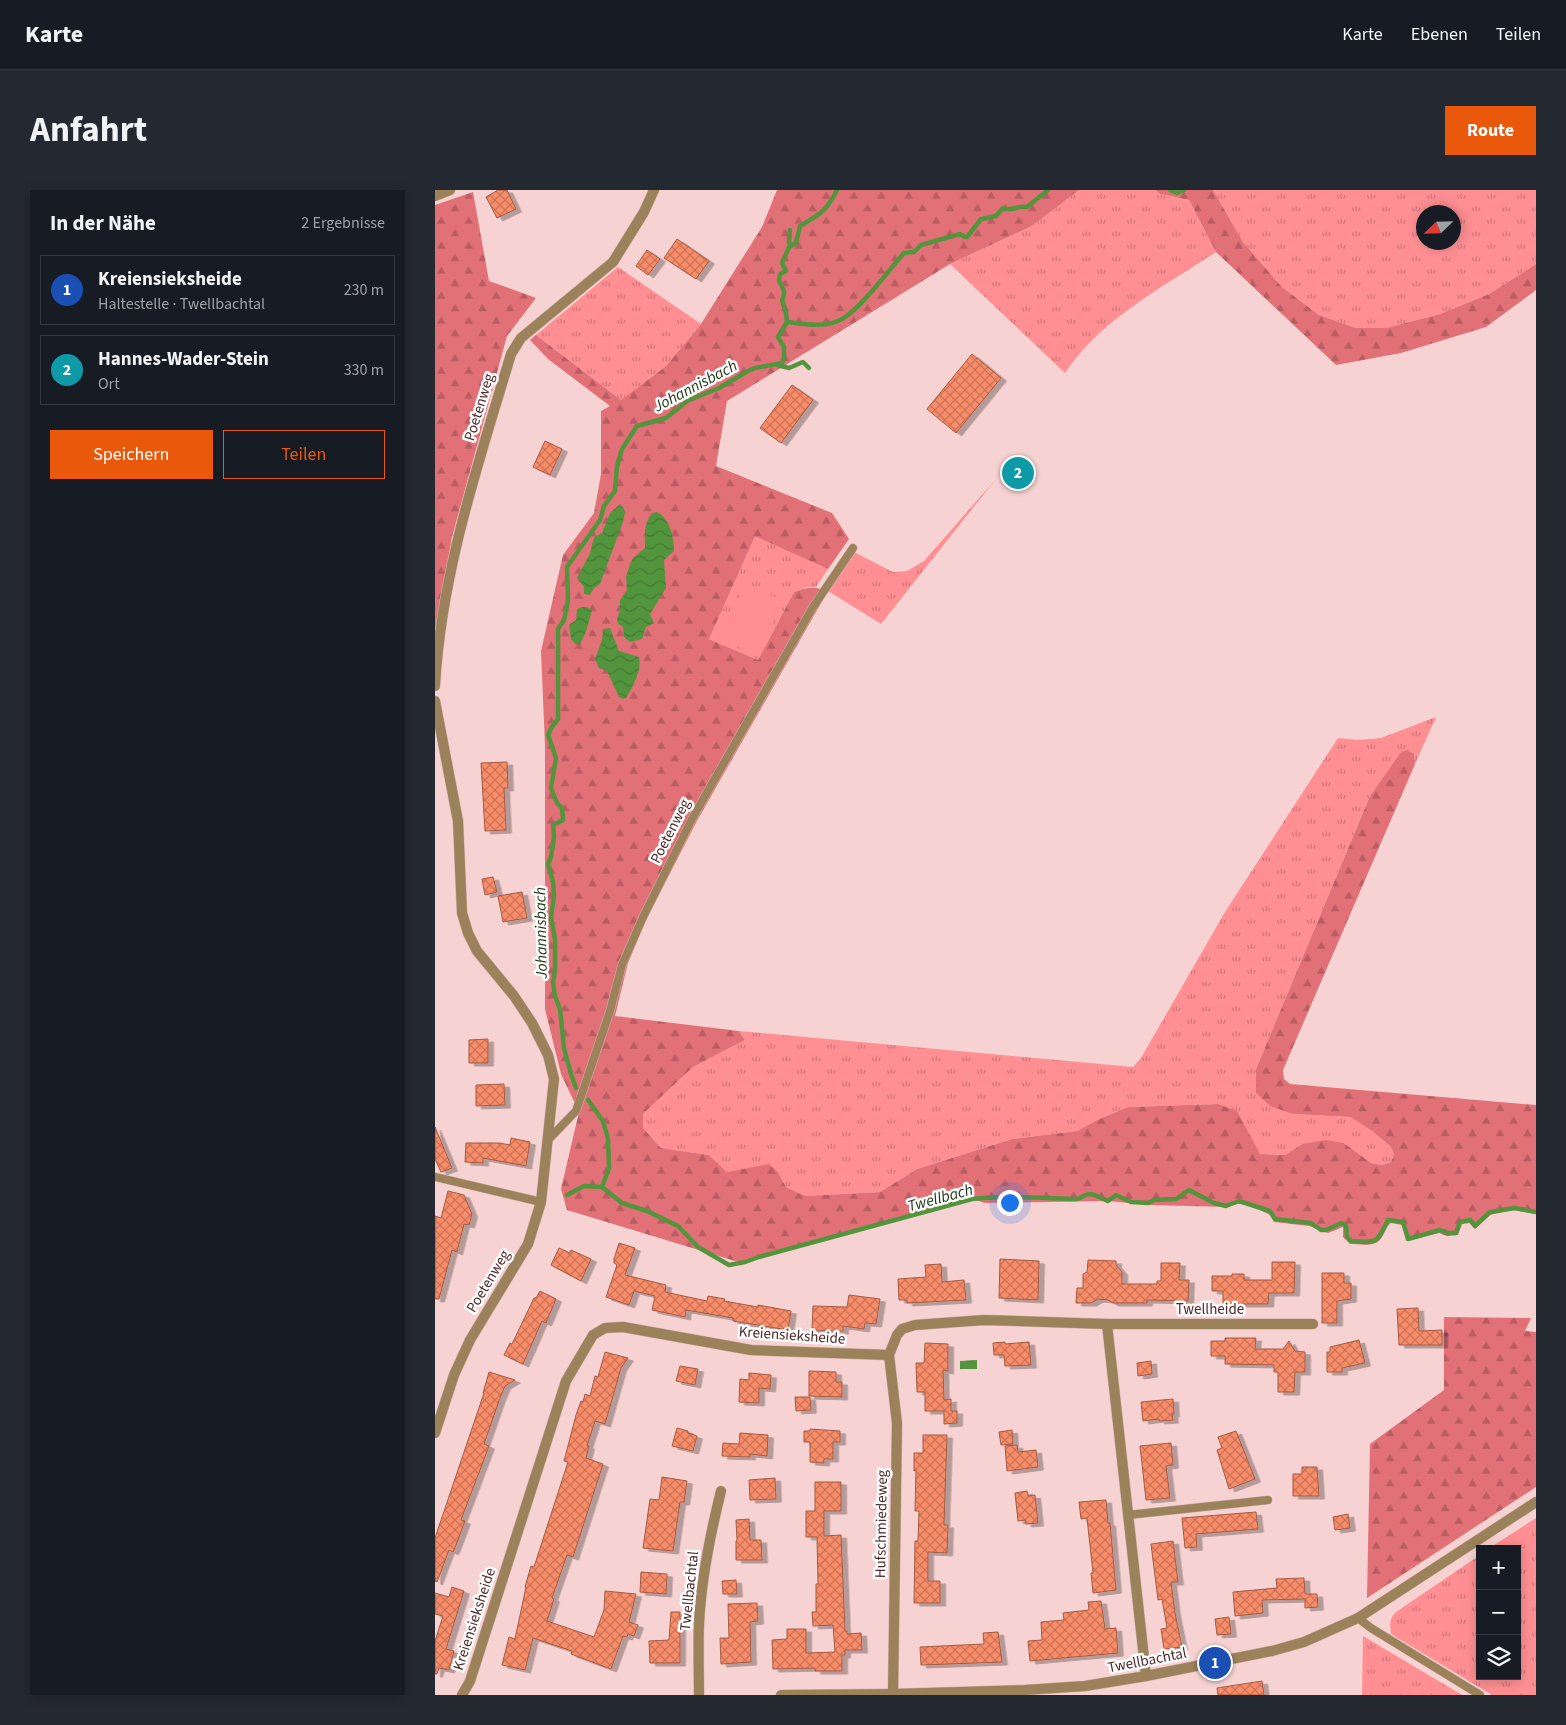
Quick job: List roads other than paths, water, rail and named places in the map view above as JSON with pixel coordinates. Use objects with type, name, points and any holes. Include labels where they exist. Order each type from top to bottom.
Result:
[{"type":"street","points":[[435,196],[451,190]]},
{"type":"street","name":"Poetenweg","points":[[435,686],[437,654],[455,550],[476,470],[511,354],[521,338],[613,262],[654,190]]},
{"type":"street","name":"Poetenweg","points":[[435,701],[458,822],[462,913],[468,933],[477,951],[514,996],[532,1023],[548,1055],[554,1079],[541,1202],[528,1244],[470,1340],[454,1375],[435,1432]]},
{"type":"street","points":[[889,1355],[897,1335],[902,1329],[915,1325],[984,1320],[1107,1324],[1146,1676]]},
{"type":"street","name":"Twellheide","points":[[1107,1324],[1313,1324]]},
{"type":"street","name":"Kreiensieksheide","points":[[462,1695],[470,1681],[566,1381],[593,1335],[605,1328],[623,1327],[751,1350],[889,1355]]},
{"type":"street","name":"Hufschmiedeweg","points":[[889,1355],[897,1423],[893,1694]]},
{"type":"street","name":"Twellbachtal","points":[[699,1695],[699,1625],[711,1531],[721,1491]]},
{"type":"street","name":"Twellbachtal","points":[[781,1695],[893,1694],[1061,1688],[1146,1676],[1272,1651],[1304,1642],[1358,1618],[1536,1502]]},
{"type":"lane","name":"Poetenweg","points":[[547,1140],[576,1112],[622,965],[643,917],[693,817],[813,607],[853,548]]},
{"type":"lane","points":[[435,1177],[541,1202]]},
{"type":"lane","points":[[1128,1515],[1268,1500]]},
{"type":"lane","points":[[1358,1618],[1371,1628],[1480,1695]]},
{"type":"water","points":[[619,505],[623,507],[625,512],[623,522],[600,584],[594,588],[590,595],[584,594],[584,587],[577,578],[590,553],[594,537],[602,533],[610,513]]},
{"type":"water","points":[[657,512],[668,524],[674,551],[664,560],[666,588],[650,614],[654,623],[646,627],[642,639],[630,642],[624,637],[623,627],[618,624],[620,600],[627,590],[626,577],[630,564],[633,558],[645,548],[647,522],[652,513]]},
{"type":"water","points":[[582,607],[592,610],[586,632],[580,644],[575,644],[571,639],[569,625],[576,620],[577,609]]},
{"type":"water","points":[[610,628],[619,651],[639,657],[640,662],[631,689],[626,698],[623,699],[619,697],[607,671],[599,668],[595,659],[602,640],[603,629]]},
{"type":"water","points":[[977,1360],[977,1369],[960,1369],[960,1361]]},
{"type":"waterway","name":"Johannisbach","points":[[576,1088],[564,1048],[560,1009],[555,996],[553,982],[555,940],[551,917],[554,896],[553,882],[548,864],[554,837],[553,825],[563,820],[562,808],[557,803],[551,788],[556,758],[548,735],[558,719],[558,629],[564,620],[568,601],[567,567],[600,520],[604,506],[615,491],[617,466],[622,449],[637,426],[666,418],[687,401],[719,388],[748,371],[782,363],[784,347],[778,337],[787,322],[782,300],[784,292],[779,280],[780,274],[786,271],[782,263],[789,247],[796,243],[800,226],[822,212],[837,190]]},
{"type":"waterway","points":[[787,322],[821,325],[840,320],[864,300],[904,253],[914,252],[921,245],[960,234],[967,237],[981,219],[996,216],[1003,208],[1027,207],[1048,190]]},
{"type":"waterway","points":[[1170,190],[1177,193],[1184,190]]},
{"type":"waterway","name":"Johannisbach","points":[[790,230],[789,242],[791,246]]},
{"type":"waterway","name":"Johannisbach","points":[[777,365],[789,368],[803,362],[809,368]]},
{"type":"waterway","name":"Johannisbach","points":[[588,1100],[603,1121],[608,1139],[609,1168],[602,1187]]},
{"type":"waterway","name":"Twellbach","points":[[567,1195],[584,1186],[602,1187],[622,1203],[647,1211],[678,1226],[698,1247],[729,1265],[972,1199],[997,1197],[1076,1199],[1090,1194],[1108,1201],[1116,1195],[1131,1202],[1148,1203],[1154,1200],[1176,1199],[1189,1190],[1214,1203],[1226,1206],[1239,1201],[1270,1211],[1275,1219],[1311,1223],[1321,1230],[1326,1230],[1342,1223],[1346,1226],[1347,1237],[1351,1241],[1366,1242],[1371,1242],[1378,1238],[1388,1220],[1403,1222],[1408,1239],[1440,1230],[1456,1233],[1460,1222],[1470,1220],[1475,1226],[1490,1212],[1515,1208],[1536,1212]]},
{"type":"place","name":"Hannes-Wader-Stein","points":[[1018,473]]},
{"type":"place","name":"Kreiensieksheide","points":[[1215,1663]]}]
